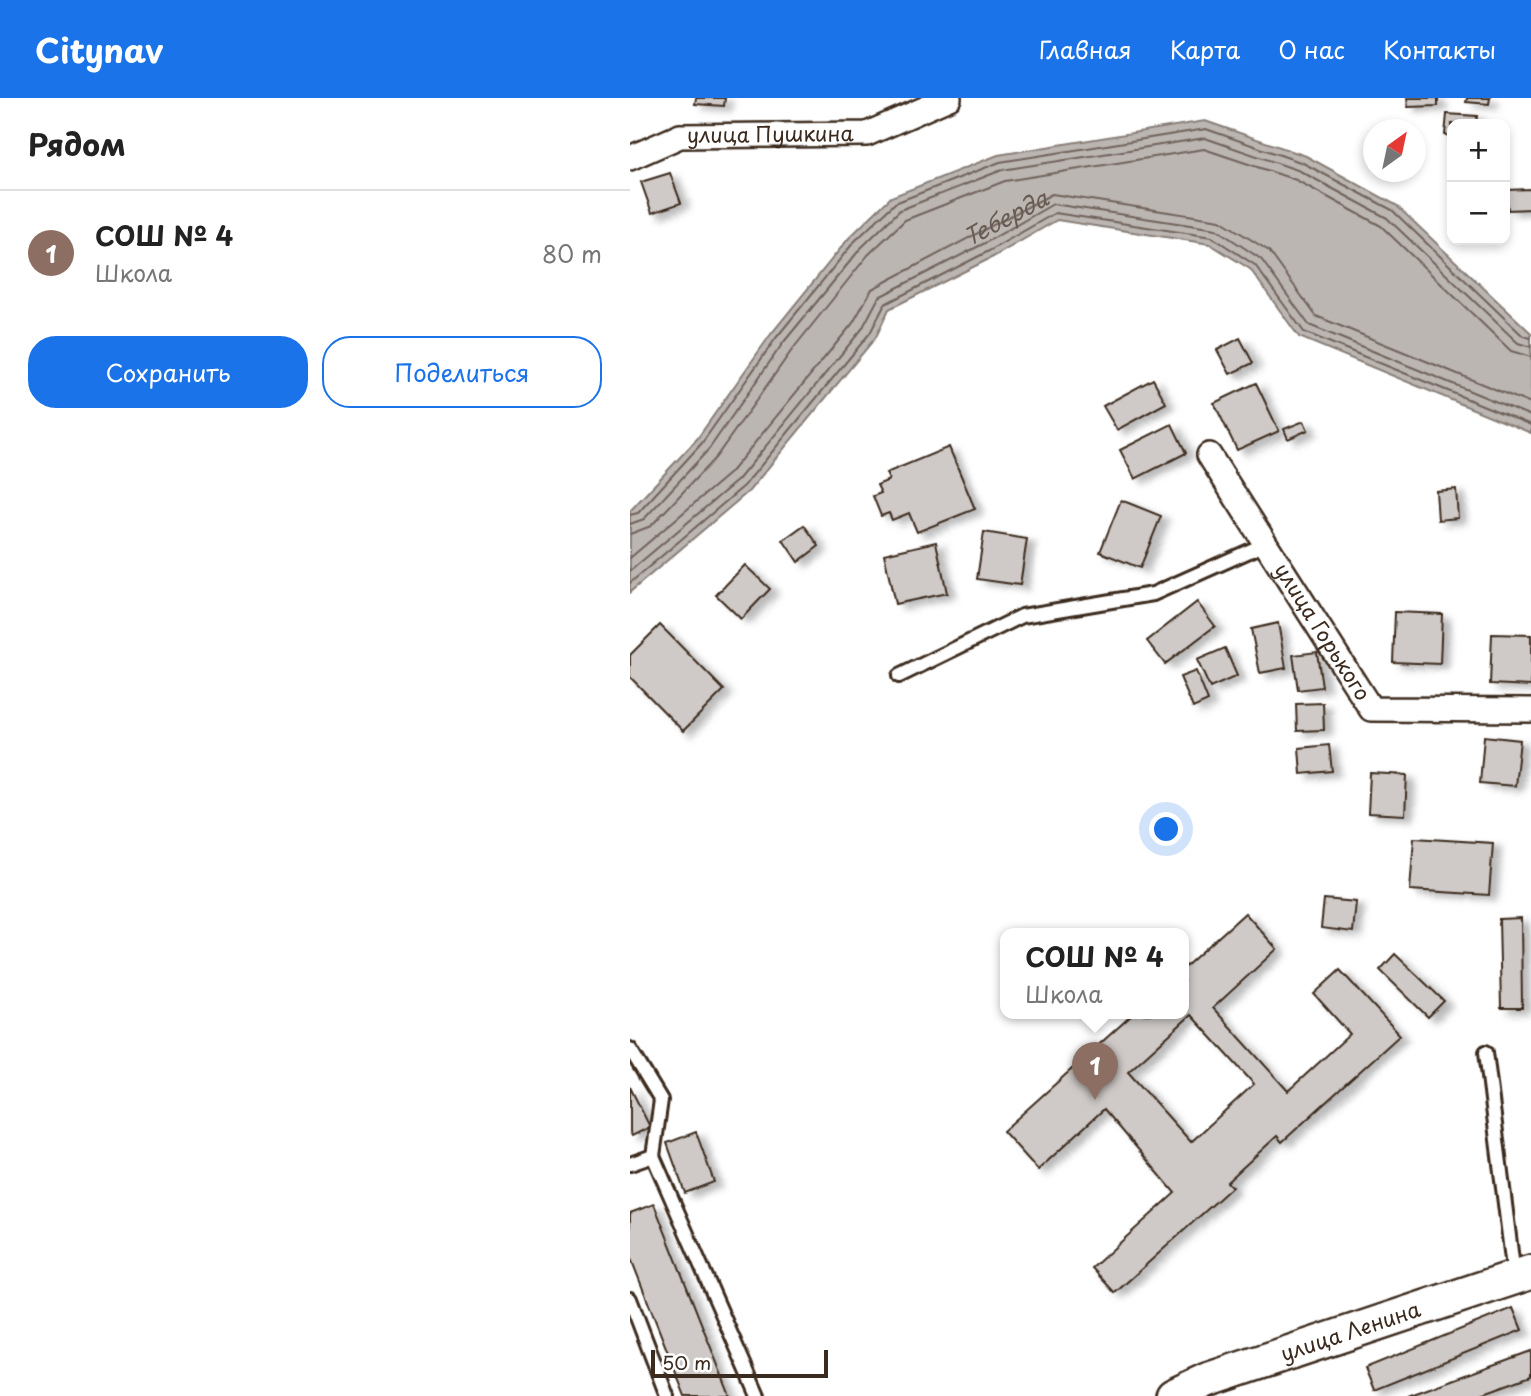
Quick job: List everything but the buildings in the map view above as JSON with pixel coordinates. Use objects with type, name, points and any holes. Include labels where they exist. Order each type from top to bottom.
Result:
[{"type":"main road","name":"улица Ленина","points":[[1173,1396],[1207,1380],[1522,1274]]},
{"type":"street","name":"улица Пушкина","points":[[630,158],[680,136],[867,134],[949,98]]},
{"type":"street","name":"улица Горького","points":[[1209,455],[1371,709],[1531,710]]},
{"type":"lane","points":[[900,676],[1022,617],[1153,594],[1265,544]]},
{"type":"lane","points":[[630,1049],[661,1100],[653,1156],[758,1396]]},
{"type":"lane","points":[[1486,1052],[1522,1274]]},
{"type":"lane","points":[[630,1164],[653,1156]]},
{"type":"lane","points":[[630,1299],[667,1396]]},
{"type":"water","name":"Теберда","points":[[1205,121],[1306,156],[1396,205],[1531,333],[1531,433],[1299,337],[1250,269],[1210,244],[1057,220],[993,257],[889,309],[876,337],[749,491],[630,592],[630,511],[697,439],[771,334],[849,238],[891,197],[998,155]]},
{"type":"place","name":"СОШ № 4","points":[[1095,1100]]}]
